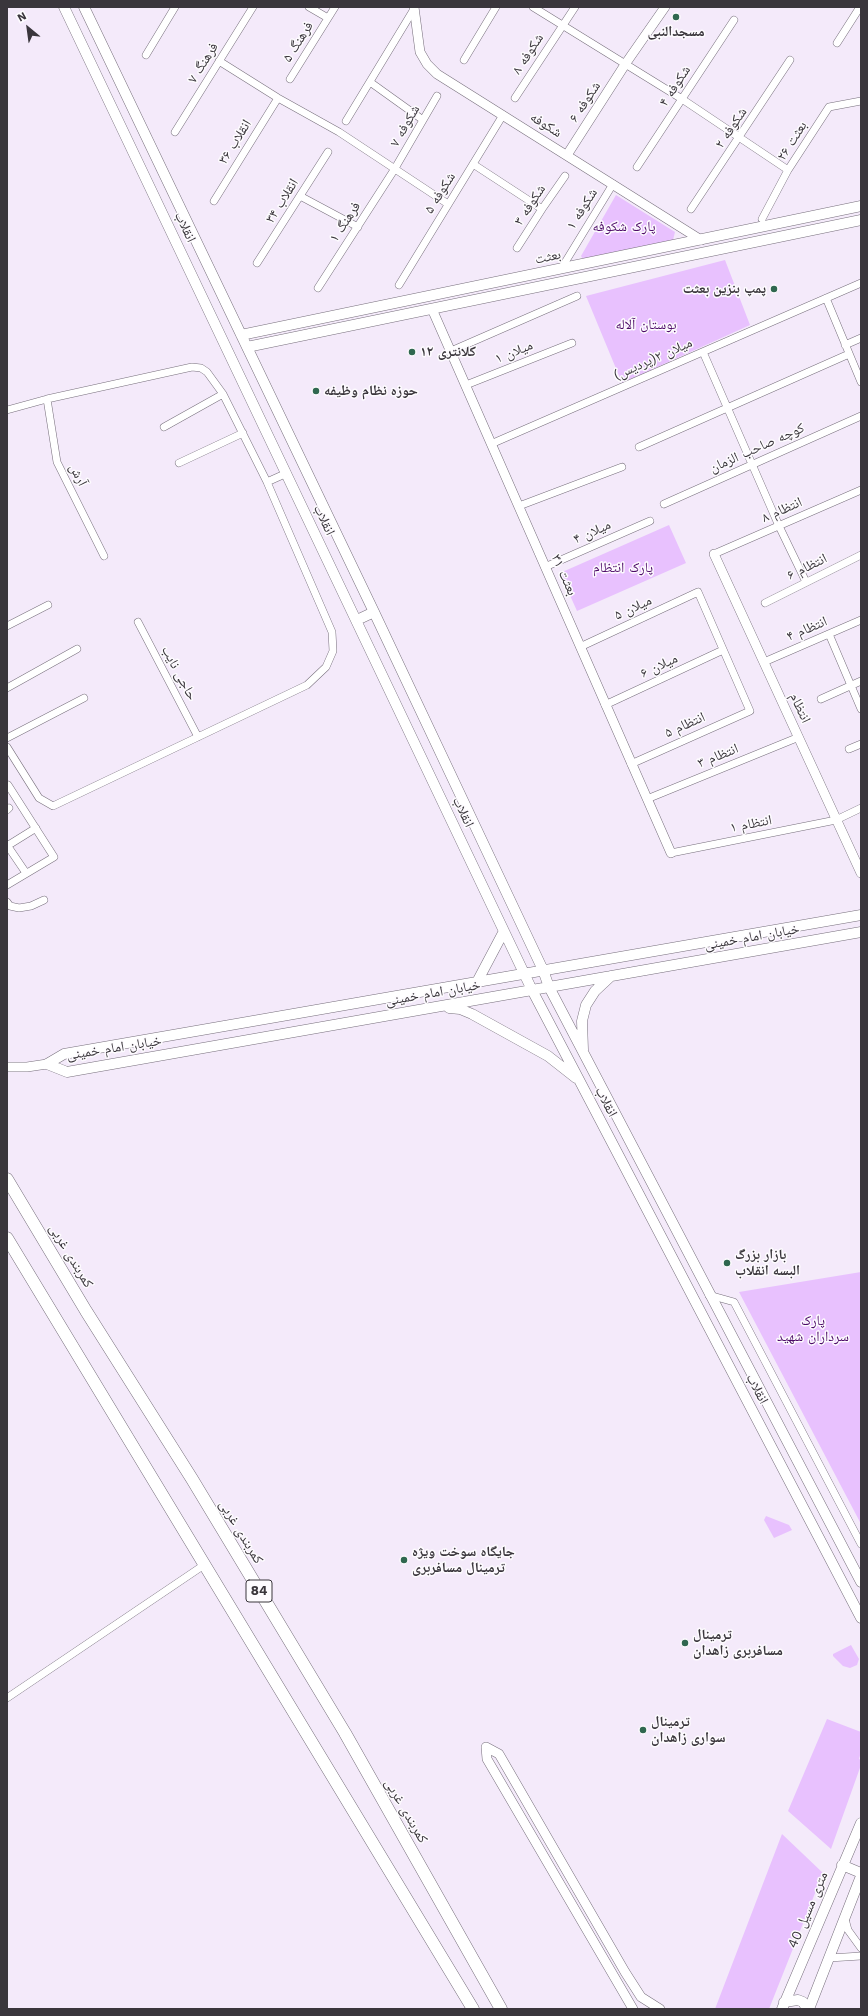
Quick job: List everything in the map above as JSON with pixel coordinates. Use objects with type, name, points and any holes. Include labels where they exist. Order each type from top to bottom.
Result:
[{"type":"highway","name":"کمربندی غربی","points":[[7,1179],[86,1311],[192,1479],[345,1733],[501,2009]]},
{"type":"highway","name":"84","points":[[7,1238],[473,2009]]},
{"type":"main road","name":"انقلاب","points":[[64,7],[532,990],[861,1618]]},
{"type":"main road","name":"انقلاب","points":[[85,7],[374,612],[543,970],[549,987],[709,1295],[861,1582]]},
{"type":"main road","points":[[93,66],[109,58]]},
{"type":"main road","name":"بعثت","points":[[241,335],[861,207]]},
{"type":"main road","name":"بعثت","points":[[247,347],[861,220]]},
{"type":"main road","points":[[431,296],[432,309]]},
{"type":"main road","points":[[357,620],[374,612]]},
{"type":"main road","name":"خیابان امام خمینی","points":[[47,1064],[64,1054],[861,915]]},
{"type":"main road","points":[[477,982],[504,931]]},
{"type":"main road","name":"خیابان امام خمینی","points":[[47,1064],[67,1072],[861,932]]},
{"type":"main road","points":[[512,946],[528,939]]},
{"type":"main road","points":[[582,1052],[582,1021],[586,1005],[595,991],[612,976]]},
{"type":"main road","points":[[435,1007],[460,1009],[472,1014],[548,1056],[580,1083]]},
{"type":"main road","name":"40 متری مسیل","points":[[783,2006],[861,1823]]},
{"type":"main road","points":[[808,2009],[861,1875],[842,1865]]},
{"type":"main road","points":[[783,2006],[798,2000],[803,2002],[808,2009]]},
{"type":"street","points":[[146,55],[175,7]]},
{"type":"street","name":"فرهنگ ۷","points":[[175,132],[253,7]]},
{"type":"street","points":[[309,7],[328,18]]},
{"type":"street","name":"فرهنگ ۵","points":[[290,79],[335,7]]},
{"type":"street","points":[[464,60],[496,7]]},
{"type":"street","points":[[533,7],[626,63],[788,170]]},
{"type":"street","name":"شکوفه ۸","points":[[515,98],[575,7]]},
{"type":"street","name":"شکوفه ۶","points":[[567,155],[626,63],[665,7]]},
{"type":"street","points":[[838,43],[860,7]]},
{"type":"street","points":[[346,121],[414,8]]},
{"type":"street","name":"شکوفه","points":[[414,8],[420,52],[427,64],[437,74],[701,240]]},
{"type":"street","name":"شکوفه ۴","points":[[637,167],[734,20]]},
{"type":"street","name":"شکوفه ۲","points":[[692,209],[790,60]]},
{"type":"street","points":[[219,61],[278,98],[339,132],[394,170],[448,204]]},
{"type":"street","points":[[370,82],[423,120]]},
{"type":"street","name":"شکوفه ۷","points":[[394,170],[437,96]]},
{"type":"street","name":"انقلاب ۳۶","points":[[214,201],[278,98]]},
{"type":"street","name":"بعثت ۲۶","points":[[762,219],[788,170],[829,107],[861,101]]},
{"type":"street","name":"شکوفه ۵","points":[[399,285],[503,116]]},
{"type":"street","name":"انقلاب ۳۴","points":[[258,263],[328,152]]},
{"type":"street","points":[[473,164],[542,209]]},
{"type":"street","name":"فرهنگ ۱","points":[[318,288],[394,170]]},
{"type":"street","name":"شکوفه ۳","points":[[517,248],[565,176]]},
{"type":"street","name":"شکوفه ۱","points":[[561,269],[613,184]]},
{"type":"street","points":[[300,196],[358,226]]},
{"type":"street","name":"میلان ۲(پردیس)","points":[[491,444],[861,283]]},
{"type":"street","points":[[451,351],[577,296]]},
{"type":"street","points":[[826,298],[861,382]]},
{"type":"street","name":"بعثت ۳۱","points":[[432,309],[670,853]]},
{"type":"street","points":[[845,345],[861,338]]},
{"type":"street","name":"میلان ۱","points":[[466,385],[572,343]]},
{"type":"street","points":[[703,352],[779,526],[806,582]]},
{"type":"street","points":[[639,447],[849,354]]},
{"type":"street","points":[[7,410],[47,399],[192,367],[201,368],[207,372],[223,394],[267,482],[332,632],[333,651],[326,667],[307,685],[53,806],[39,798],[7,747]]},
{"type":"street","points":[[164,427],[223,394]]},
{"type":"street","name":"آرش","points":[[47,399],[57,462],[104,556]]},
{"type":"street","name":"کوچه صاحب الزمان","points":[[664,504],[861,416]]},
{"type":"street","points":[[180,463],[243,433]]},
{"type":"street","points":[[518,506],[622,467]]},
{"type":"street","points":[[267,482],[287,473]]},
{"type":"street","name":"انتظام ۸","points":[[714,554],[861,490]]},
{"type":"street","name":"میلان ۴","points":[[545,567],[650,521]]},
{"type":"street","name":"انتظام","points":[[714,554],[861,873]]},
{"type":"street","name":"انتظام ۶","points":[[765,603],[861,555]]},
{"type":"street","name":"میلان ۵","points":[[580,647],[698,592],[723,650]]},
{"type":"street","points":[[7,626],[48,605]]},
{"type":"street","name":"انتظام ۴","points":[[764,662],[861,620]]},
{"type":"street","name":"حاجی نایب","points":[[138,622],[198,737]]},
{"type":"street","points":[[829,634],[861,709]]},
{"type":"street","points":[[7,688],[77,649]]},
{"type":"street","name":"میلان ۶","points":[[606,705],[723,650]]},
{"type":"street","name":"انتظام ۵","points":[[631,764],[750,711],[723,650]]},
{"type":"street","points":[[821,699],[861,681]]},
{"type":"street","points":[[7,738],[84,698]]},
{"type":"street","name":"انتظام ۳","points":[[647,799],[799,737]]},
{"type":"street","points":[[849,749],[861,744]]},
{"type":"street","points":[[7,885],[54,857],[8,786]]},
{"type":"street","name":"انتظام ۱","points":[[670,853],[836,820],[861,808]]},
{"type":"street","points":[[26,873],[7,845],[36,828]]},
{"type":"street","points":[[7,902],[10,906],[19,908],[30,906],[44,900]]},
{"type":"street","points":[[7,1067],[27,1067],[47,1064]]},
{"type":"street","points":[[709,1295],[734,1302],[861,1544]]},
{"type":"street","points":[[7,1698],[204,1565]]},
{"type":"street","points":[[632,2009],[487,1759],[486,1746],[499,1754],[625,1972],[641,1996],[650,2004],[660,2009]]},
{"type":"street","points":[[529,1832],[540,1825]]},
{"type":"street","points":[[570,1902],[581,1895]]},
{"type":"street","points":[[844,1919],[848,1930],[861,1948]]},
{"type":"street","points":[[829,1958],[861,1956]]},
{"type":"street","points":[[614,1977],[625,1972]]},
{"type":"green space","name":"پارک شکوفه","points":[[616,195],[675,232],[673,240],[583,259],[581,256]]},
{"type":"green space","name":"بوستان آلاله","points":[[725,260],[750,325],[622,383],[586,296]]},
{"type":"green space","name":"پارک انتظام","points":[[669,525],[686,563],[577,611],[560,573]]},
{"type":"green space","name":"پارک سرداران شهید","points":[[861,1272],[861,1524],[739,1292]]},
{"type":"green space","points":[[766,1516],[789,1525],[792,1530],[774,1538],[764,1520]]},
{"type":"green space","points":[[851,1645],[859,1659],[857,1665],[850,1668],[843,1666],[833,1656],[833,1654]]},
{"type":"green space","points":[[827,1719],[861,1732],[861,1752],[859,1759],[861,1760],[861,1765],[831,1849],[788,1811]]},
{"type":"green space","points":[[782,1834],[823,1873],[769,2009],[715,2009]]},
{"type":"place","name":"مسجدالنبی","points":[[676,17]]},
{"type":"place","name":"پمپ بنزین بعثت","points":[[774,289]]},
{"type":"place","name":"کلانتری ۱۲","points":[[412,352]]},
{"type":"place","name":"حوزه نظام وظیفه","points":[[316,391]]},
{"type":"place","name":"بازار بزرگ البسه انقلاب","points":[[727,1263]]},
{"type":"place","name":"جایگاه سوخت ویژه ترمینال مسافربری","points":[[404,1560]]},
{"type":"place","name":"ترمینال مسافربری زاهدان","points":[[685,1643]]},
{"type":"place","name":"ترمینال سواری زاهدان","points":[[643,1730]]}]
